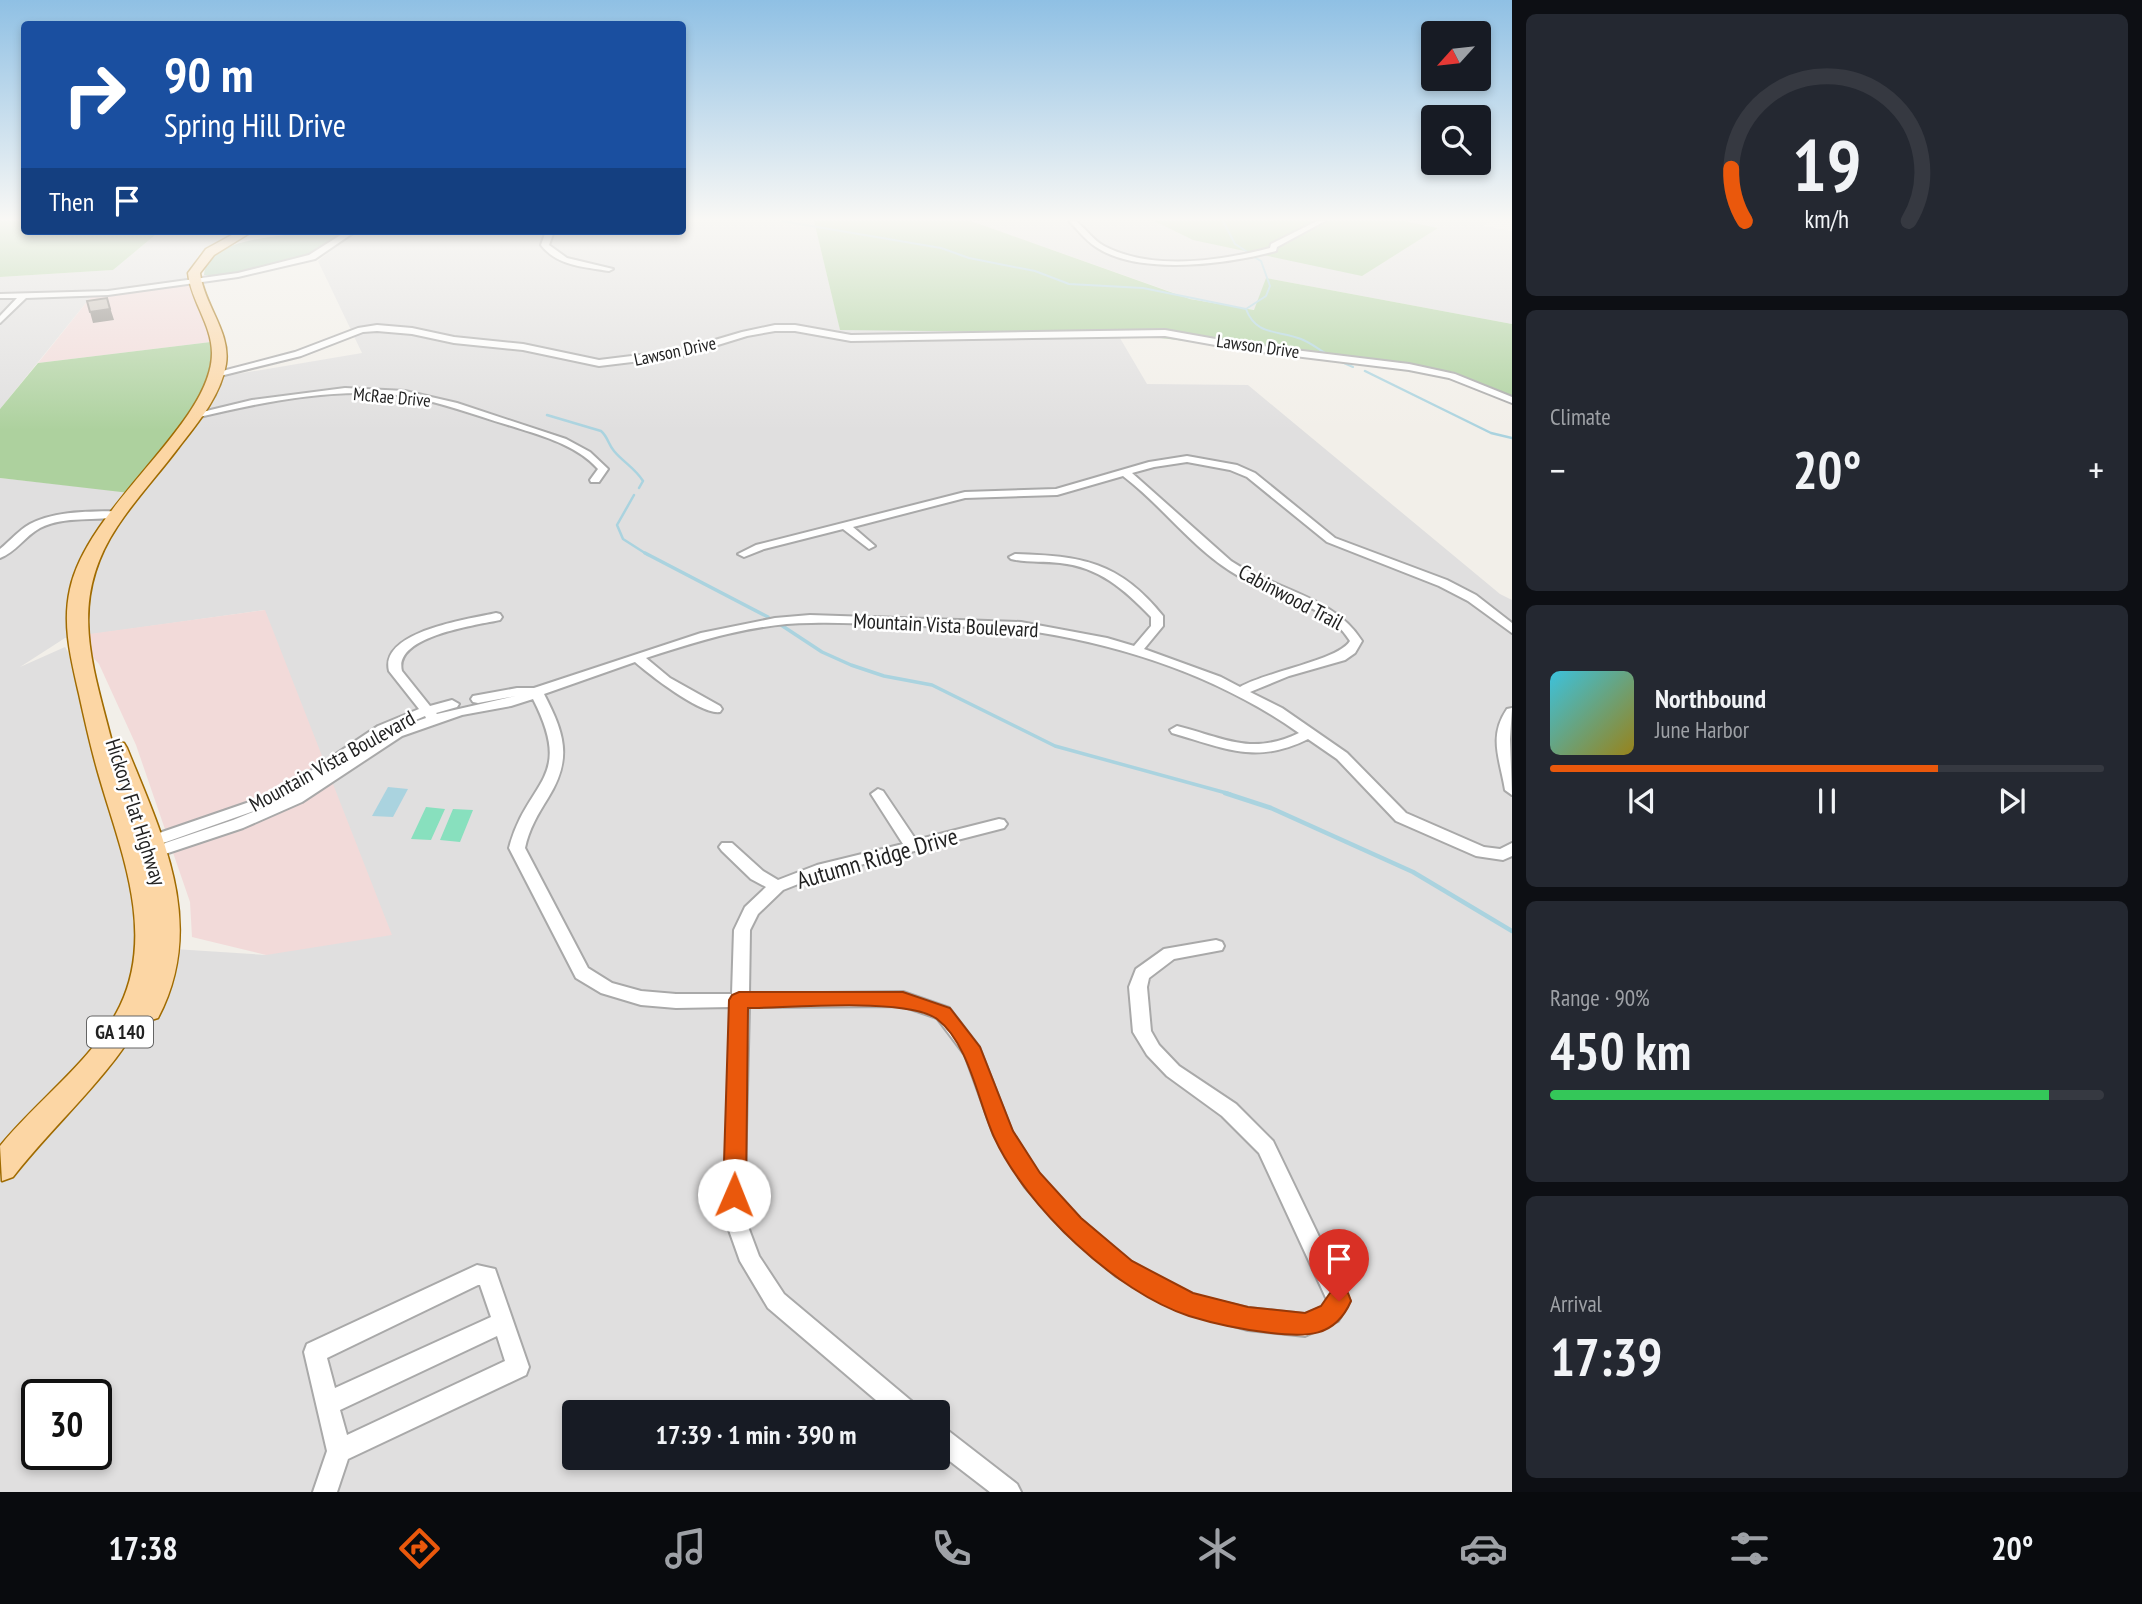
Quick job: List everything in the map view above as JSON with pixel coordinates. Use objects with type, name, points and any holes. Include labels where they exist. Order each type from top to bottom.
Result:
[{"type":"main road","name":"Hickory Flat Highway","points":[[1,1168],[34,1146],[91,1093],[119,1059],[145,1017],[163,973],[168,924],[100,741],[77,643],[80,584],[93,552],[195,415],[216,374],[220,347],[198,291]]},
{"type":"street","points":[[0,296],[127,291]]},
{"type":"street","points":[[0,321],[24,295]]},
{"type":"street","name":"Lawson Drive","points":[[216,374],[298,355],[354,332],[377,328],[523,347],[599,363],[682,353],[775,328],[794,328],[851,338],[1165,333],[1238,346],[1409,367],[1452,376],[1512,400]]},
{"type":"street","name":"McRae Drive","points":[[195,415],[307,395],[376,392],[431,398],[538,431],[589,455],[603,469],[595,480]]},
{"type":"street","points":[[744,554],[760,547],[965,495],[1057,492],[1170,460],[1187,459],[1233,467],[1251,475],[1331,540],[1443,583],[1472,598],[1512,629]]},
{"type":"street","name":"Cabinwood Trail","points":[[1124,472],[1145,486],[1214,553],[1242,573],[1325,611],[1352,630],[1356,641],[1352,650],[1340,657],[1265,680],[1241,692]]},
{"type":"street","points":[[0,555],[33,527],[46,521],[62,517],[119,514]]},
{"type":"street","points":[[845,525],[869,546]]},
{"type":"street","points":[[1015,558],[1082,561],[1109,572],[1157,616],[1157,626],[1136,651]]},
{"type":"street","points":[[431,715],[398,675],[394,665],[397,655],[405,646],[430,633],[496,617]]},
{"type":"street","name":"Mountain Vista Boulevard","points":[[143,851],[238,824],[288,803],[337,775],[397,733],[431,715],[520,701],[536,692],[736,627],[780,620],[810,619],[1021,626],[1107,642],[1136,651],[1185,668],[1277,711],[1363,775],[1380,798],[1401,817],[1481,852],[1503,855],[1512,848]]},
{"type":"street","points":[[638,658],[665,681],[715,709]]},
{"type":"street","points":[[536,692],[552,728],[557,755],[555,770],[521,829],[517,848],[582,973],[607,988],[641,998],[676,1001],[903,999],[943,1013],[973,1052],[1004,1135],[1032,1181],[1083,1234],[1123,1269],[1189,1304],[1248,1319],[1305,1325],[1330,1314],[1339,1301],[1266,1147],[1230,1110],[1174,1070],[1153,1050],[1142,1032],[1138,986],[1142,974],[1170,953],[1216,946]]},
{"type":"street","points":[[1512,712],[1504,721],[1502,737],[1512,790]]},
{"type":"street","points":[[1177,730],[1234,746],[1259,748],[1274,748],[1310,733]]},
{"type":"street","points":[[878,794],[912,847]]},
{"type":"street","name":"Autumn Ridge Drive","points":[[893,1400],[776,1301],[750,1261],[734,1216],[742,930],[751,911],[777,886],[817,872],[999,824]]},
{"type":"street","points":[[727,848],[757,874],[777,886]]},
{"type":"street","points":[[325,1492],[339,1451],[315,1352],[477,1275],[488,1276],[518,1367],[339,1451]]},
{"type":"street","points":[[327,1404],[503,1322]]},
{"type":"street","points":[[950,1446],[1009,1492]]},
{"type":"shaded area","points":[[0,291],[119,291],[94,293],[0,409]]},
{"type":"shaded area","points":[[193,291],[213,320],[219,341],[38,363],[94,293]]},
{"type":"shaded area","points":[[332,291],[831,291],[840,329],[1117,333],[1147,384],[1248,385],[1500,594],[1512,600],[1512,1492],[0,1492],[0,478],[130,492],[219,377],[362,353]],"holes":[[[265,610],[266,955],[143,947],[141,907],[69,654],[65,647],[20,667],[65,638]]]},
{"type":"shaded area","points":[[1167,291],[1262,291],[1255,310],[1191,299]]},
{"type":"shaded area","points":[[1334,291],[1512,291],[1512,324]]},
{"type":"shaded area","points":[[265,610],[392,935],[266,955],[192,937],[190,902],[136,745],[99,664],[88,652],[82,635]]},
{"type":"green space","points":[[831,291],[1166,291],[1190,299],[1254,310],[1261,291],[1334,291],[1512,324],[1512,399],[1454,372],[1117,333],[840,330]]},
{"type":"green space","points":[[219,341],[219,377],[130,493],[0,478],[0,409],[38,363]]},
{"type":"green space","points":[[426,807],[445,809],[431,840],[411,839]]},
{"type":"green space","points":[[453,809],[473,810],[460,842],[440,840]]},
{"type":"water","points":[[388,787],[408,789],[393,817],[372,816]]},
{"type":"building","points":[[107,298],[110,309],[90,312],[87,301]]},
{"type":"waterway","points":[[1156,291],[1246,309]]},
{"type":"waterway","points":[[1246,309],[1266,296],[1268,291]]},
{"type":"waterway","points":[[1246,309],[1250,318],[1262,328],[1301,339],[1325,353]]},
{"type":"waterway","points":[[1337,360],[1353,367]]},
{"type":"waterway","points":[[1365,371],[1491,433],[1512,438]]},
{"type":"waterway","points":[[547,415],[601,431],[614,451],[643,481],[639,488]]},
{"type":"waterway","points":[[634,495],[617,525],[623,539],[648,555]]},
{"type":"waterway","points":[[645,553],[768,617]]},
{"type":"waterway","points":[[781,625],[822,652],[851,665],[884,676],[932,685],[1055,746],[1230,794]]},
{"type":"waterway","points":[[1225,793],[1271,808],[1413,872],[1512,931]]},
{"type":"route","points":[[734,1195],[739,1000],[903,999],[943,1013],[959,1032],[973,1052],[1004,1135],[1032,1181],[1072,1226],[1123,1269],[1189,1304],[1248,1319],[1305,1325],[1330,1314],[1339,1301]]}]
